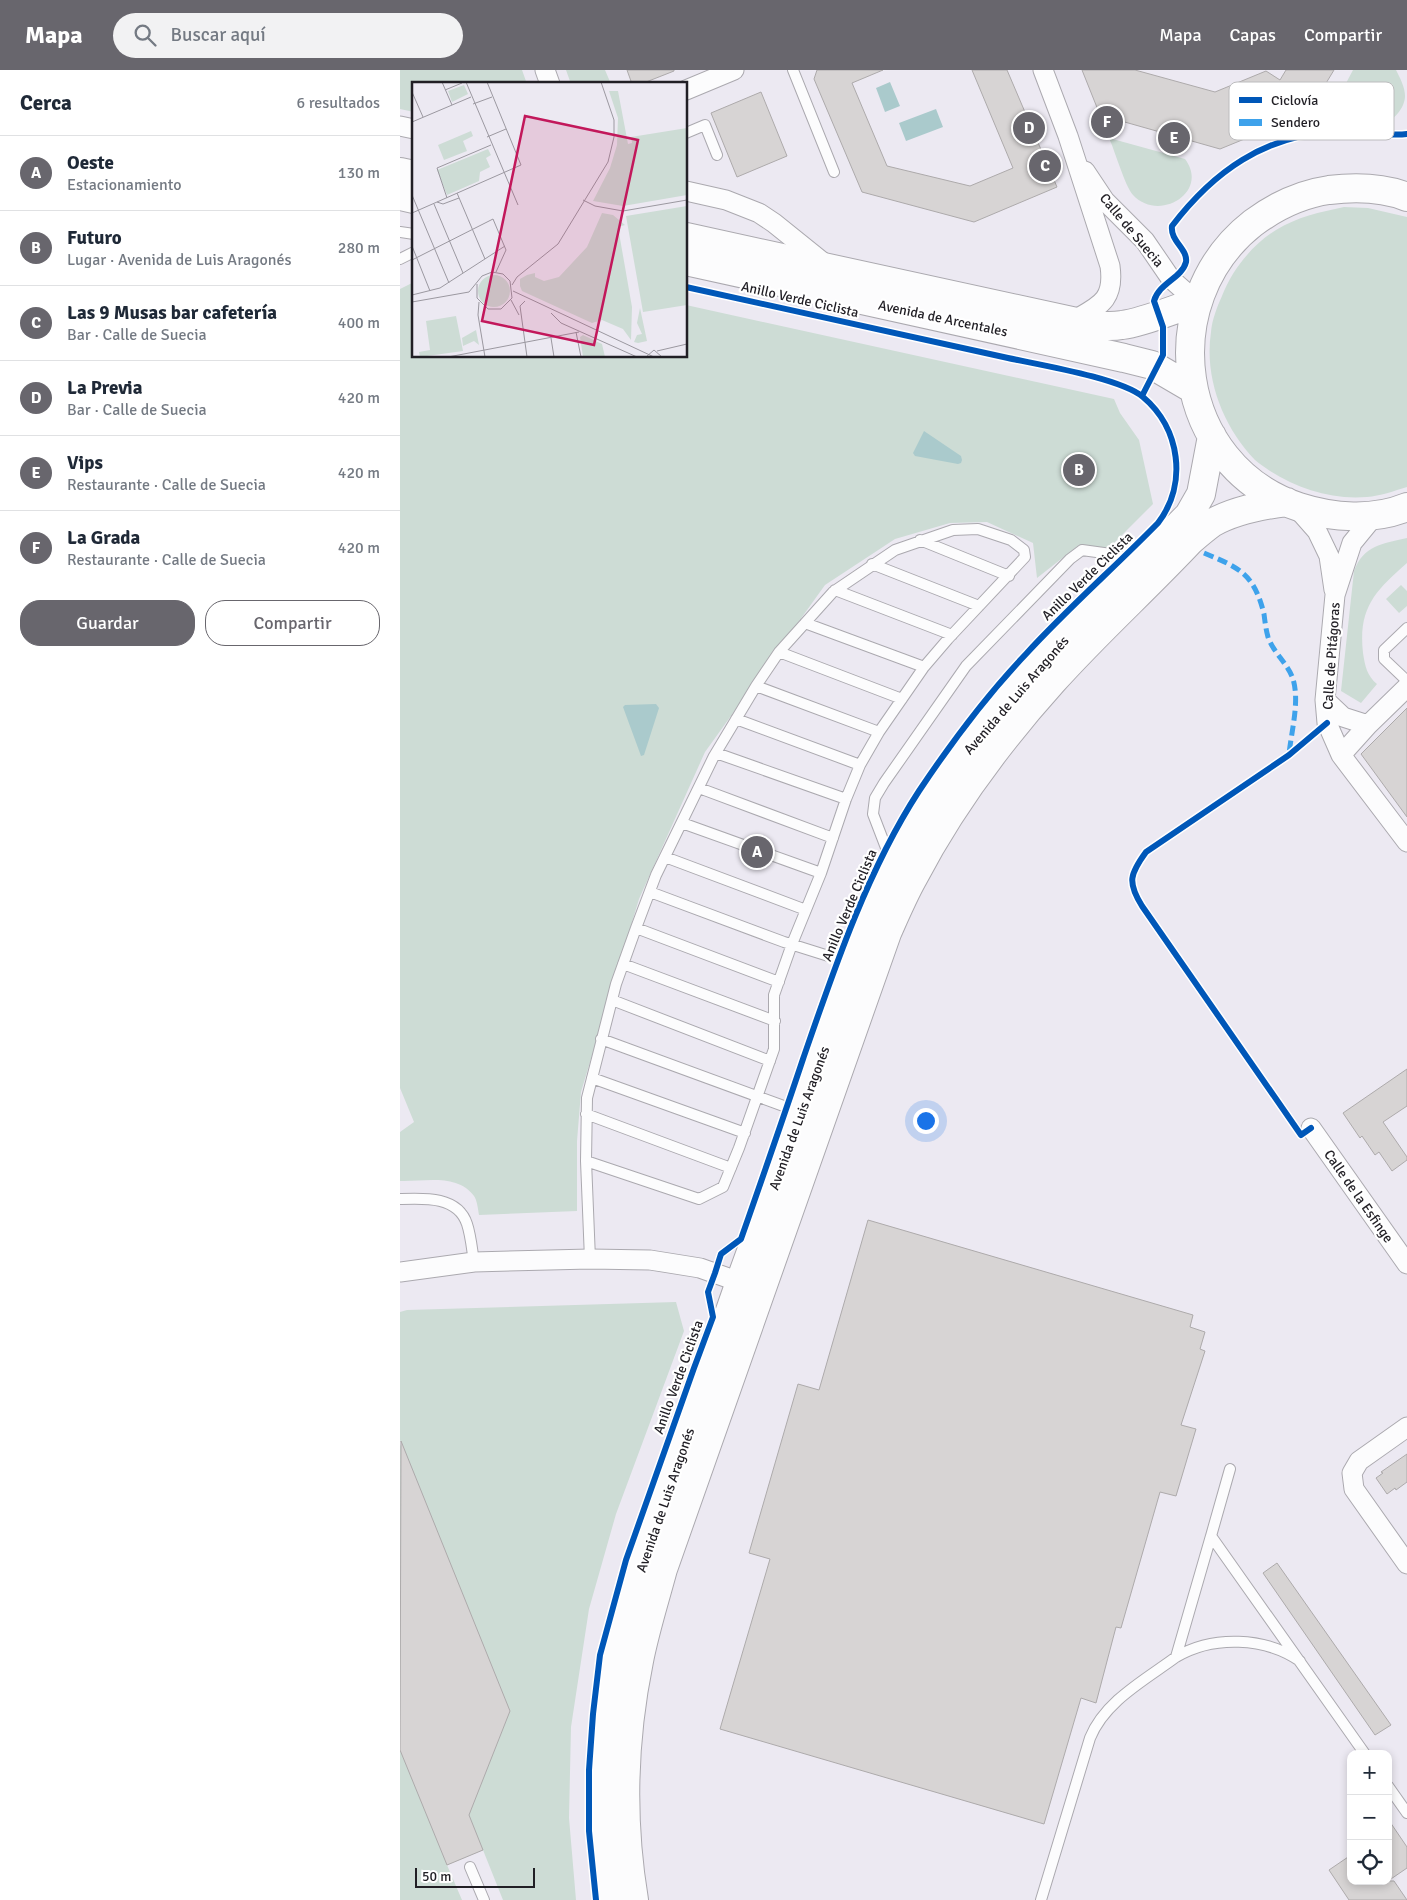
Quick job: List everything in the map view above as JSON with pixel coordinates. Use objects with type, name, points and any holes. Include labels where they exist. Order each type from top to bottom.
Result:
[{"type":"main road","points":[[1407,197],[1372,189],[1345,188],[1317,192],[1291,200],[1268,212],[1239,234],[1218,258],[1197,302],[1189,345],[1193,389],[1201,413],[1212,436],[1237,468],[1269,493],[1291,504],[1332,515],[1375,515],[1407,507]]},
{"type":"main road","name":"Avenida de Arcentales","points":[[688,237],[1072,322],[1110,326],[1123,325],[1139,322],[1197,302]]},
{"type":"main road","name":"Avenida de Arcentales","points":[[688,261],[1152,365],[1193,389]]},
{"type":"main road","name":"Avenida de Luis Aragonés","points":[[634,1900],[626,1827],[626,1770],[630,1714],[639,1660],[663,1569],[751,1286],[801,1112],[868,928],[894,870],[933,801],[992,719],[1037,667],[1189,515],[1201,494],[1212,436]]},
{"type":"main road","name":"Avenida de Luis Aragonés","points":[[612,1900],[606,1838],[604,1770],[616,1658],[642,1564],[886,933],[913,878],[951,813],[1010,731],[1053,680],[1191,540],[1212,523],[1261,505],[1291,504]]},
{"type":"street","points":[[545,70],[549,82]]},
{"type":"street","points":[[688,89],[734,70]]},
{"type":"street","name":"Calle de Suecia","points":[[1043,70],[1073,153],[1112,277],[1110,289],[1105,300],[1072,322]]},
{"type":"street","name":"Calle de Suecia","points":[[1073,153],[1105,201],[1145,241],[1171,279],[1197,302]]},
{"type":"street","points":[[688,191],[726,200],[759,213],[830,268]]},
{"type":"street","name":"Calle de Pitágoras","points":[[1291,504],[1317,531],[1329,556],[1335,595]]},
{"type":"street","name":"Calle de Pitágoras","points":[[1375,515],[1352,543],[1335,595],[1325,700],[1328,723],[1341,754],[1407,842]]},
{"type":"street","points":[[1341,754],[1407,687]]},
{"type":"street","points":[[1325,700],[1343,717],[1368,725]]},
{"type":"street","name":"Calle de la Esfinge","points":[[1311,1128],[1407,1264]]},
{"type":"street","points":[[400,1272],[474,1262],[590,1259],[650,1260],[700,1268],[751,1286]]},
{"type":"street","points":[[1407,1428],[1360,1461],[1352,1474],[1354,1489],[1407,1564]]},
{"type":"lane","points":[[793,70],[834,172]]},
{"type":"lane","points":[[688,132],[705,125],[717,155]]},
{"type":"lane","points":[[400,259],[412,253]]},
{"type":"lane","points":[[586,1161],[699,1199],[723,1186],[745,1133],[775,1044],[774,995],[860,765],[879,732],[924,667],[1026,557],[1024,550],[1011,540],[978,529],[953,530],[895,550],[835,590],[779,652],[756,686],[716,753],[650,892],[623,964],[601,1039],[587,1098],[586,1114],[586,1161],[590,1259]]},
{"type":"lane","points":[[920,540],[1009,576]]},
{"type":"lane","points":[[894,870],[873,814],[875,798],[966,666],[1070,559],[1082,550],[1124,556],[1142,561]]},
{"type":"lane","points":[[872,564],[979,606]]},
{"type":"lane","points":[[835,590],[952,635]]},
{"type":"lane","points":[[805,623],[924,667]]},
{"type":"lane","points":[[1407,628],[1384,650],[1383,654],[1384,659],[1407,681]]},
{"type":"lane","points":[[779,652],[902,699]]},
{"type":"lane","points":[[756,686],[879,732]]},
{"type":"lane","points":[[736,719],[860,765]]},
{"type":"lane","points":[[716,753],[846,799]]},
{"type":"lane","points":[[699,788],[833,838]]},
{"type":"lane","points":[[682,823],[821,873]]},
{"type":"lane","points":[[665,857],[806,910]]},
{"type":"lane","points":[[650,892],[792,944],[855,964]]},
{"type":"lane","points":[[636,928],[779,982]]},
{"type":"lane","points":[[623,964],[775,1021]]},
{"type":"lane","points":[[612,1000],[770,1061]]},
{"type":"lane","points":[[601,1039],[801,1112]]},
{"type":"lane","points":[[592,1078],[745,1133]]},
{"type":"lane","points":[[586,1114],[731,1168]]},
{"type":"lane","points":[[400,1199],[419,1198],[450,1203],[459,1211],[467,1223],[474,1262]]},
{"type":"lane","points":[[1176,1657],[1230,1469]]},
{"type":"lane","points":[[1211,1536],[1362,1750]]},
{"type":"lane","points":[[1041,1900],[1095,1726],[1110,1706],[1176,1657],[1202,1646],[1216,1643],[1264,1644],[1279,1648],[1300,1661]]},
{"type":"lane","points":[[1392,1792],[1407,1813]]},
{"type":"lane","points":[[470,1867],[484,1900]]},
{"type":"shaded area","points":[[400,70],[522,70],[526,82],[412,82],[412,112],[400,109]]},
{"type":"shaded area","points":[[566,70],[605,70],[610,82],[570,82]]},
{"type":"shaded area","points":[[1353,70],[1396,70],[1405,96],[1401,110],[1394,117],[1394,82],[1347,82]]},
{"type":"shaded area","points":[[890,82],[900,106],[885,112],[876,88]]},
{"type":"shaded area","points":[[936,109],[943,127],[906,141],[899,123]]},
{"type":"shaded area","points":[[1109,138],[1185,159],[1191,171],[1191,182],[1186,192],[1178,200],[1167,205],[1156,206],[1144,203],[1133,195],[1130,190]]},
{"type":"shaded area","points":[[1344,207],[1368,208],[1407,217],[1407,487],[1367,497],[1341,497],[1316,492],[1292,483],[1270,471],[1257,461],[1244,447],[1225,417],[1218,401],[1210,367],[1212,323],[1226,286],[1244,259],[1267,236],[1284,225]]},
{"type":"shaded area","points":[[412,283],[412,358],[688,358],[688,305],[1114,399],[1120,413],[1139,440],[1153,504],[1108,549],[1079,545],[1037,578],[1033,543],[987,522],[950,523],[895,539],[825,585],[705,752],[639,899],[581,1092],[577,1141],[577,1211],[479,1215],[474,1196],[459,1184],[439,1180],[400,1181],[400,1132],[414,1122],[400,1088],[400,289]]},
{"type":"shaded area","points":[[924,431],[961,456],[961,463],[915,456],[913,453]]},
{"type":"shaded area","points":[[1407,538],[1407,563],[1378,592],[1366,612],[1362,637],[1363,653],[1367,670],[1377,684],[1361,703],[1341,691],[1354,571],[1363,556],[1375,547]]},
{"type":"shaded area","points":[[1401,585],[1407,591],[1407,606],[1399,613],[1386,599]]},
{"type":"shaded area","points":[[656,704],[659,708],[644,755],[641,756],[623,707],[625,705]]},
{"type":"shaded area","points":[[676,1302],[684,1331],[616,1514],[589,1609],[571,1727],[569,1818],[576,1900],[503,1900],[483,1850],[447,1865],[462,1900],[400,1900],[400,1444],[455,1576],[400,1440],[400,1312],[407,1310]]},
{"type":"building","points":[[627,70],[674,70],[646,82],[631,82]]},
{"type":"building","points":[[817,70],[883,70],[852,83],[887,166],[970,186],[1013,168],[972,70],[1007,70],[1057,187],[974,222],[862,192],[814,79]]},
{"type":"building","points":[[1082,70],[1135,70],[1215,92],[1229,86],[1229,140],[1242,140],[1220,149],[1100,115]]},
{"type":"building","points":[[1286,70],[1334,70],[1327,82],[1239,82],[1266,71],[1280,80]]},
{"type":"building","points":[[761,92],[787,156],[737,177],[711,113]]},
{"type":"building","points":[[1407,708],[1407,817],[1361,754]]},
{"type":"building","points":[[1407,1069],[1407,1106],[1383,1122],[1407,1157],[1407,1160],[1392,1171],[1379,1152],[1375,1155],[1362,1136],[1360,1138],[1343,1113]]},
{"type":"building","points":[[868,1220],[1193,1315],[1190,1327],[1205,1332],[1200,1349],[1205,1351],[1181,1425],[1196,1429],[1176,1496],[1160,1492],[1121,1628],[1116,1627],[1096,1703],[1081,1698],[1044,1824],[720,1729],[770,1559],[749,1553],[798,1384],[819,1390]]},
{"type":"building","points":[[401,1441],[510,1711],[469,1815],[483,1850],[447,1865],[400,1750]]},
{"type":"building","points":[[1407,1454],[1407,1482],[1387,1494],[1376,1478],[1383,1473],[1381,1472]]},
{"type":"building","points":[[1277,1563],[1391,1725],[1375,1735],[1263,1573]]},
{"type":"building","points":[[1392,1825],[1407,1847],[1407,1868],[1392,1878]]},
{"type":"building","points":[[1347,1858],[1347,1885],[1392,1885],[1392,1881],[1394,1881],[1407,1900],[1349,1900],[1329,1870]]},
{"type":"marked path","points":[[1204,553],[1236,568],[1250,581],[1260,601],[1268,637],[1273,648],[1291,674],[1296,697],[1289,755]]},
{"type":"cycle path","points":[[1394,135],[1407,134]]},
{"type":"cycle path","points":[[1142,396],[1163,355],[1163,327],[1154,301],[1161,290],[1184,268],[1186,262],[1186,257],[1174,236],[1172,226],[1188,206],[1223,173],[1263,149],[1285,140]]},
{"type":"cycle path","name":"Anillo Verde Ciclista","points":[[596,1900],[589,1831],[589,1770],[600,1655],[626,1560],[713,1317],[708,1292],[721,1254],[741,1239],[827,990],[853,921],[883,854],[900,822],[944,755],[983,703],[1011,670],[1058,620],[1158,523],[1174,491],[1176,474],[1176,457],[1172,440],[1165,424],[1143,397],[1117,384],[1059,368],[688,287]]},
{"type":"cycle path","points":[[1311,1128],[1301,1135],[1142,906],[1134,891],[1132,878],[1146,852],[1289,755],[1327,723]]},
{"type":"place","name":"La Grada","points":[[1107,122]]},
{"type":"place","name":"La Previa","points":[[1029,128]]},
{"type":"place","name":"Vips","points":[[1174,138]]},
{"type":"place","name":"Las 9 Musas bar cafetería","points":[[1045,166]]},
{"type":"place","name":"Futuro","points":[[1079,470]]},
{"type":"place","name":"Oeste","points":[[757,852]]}]
